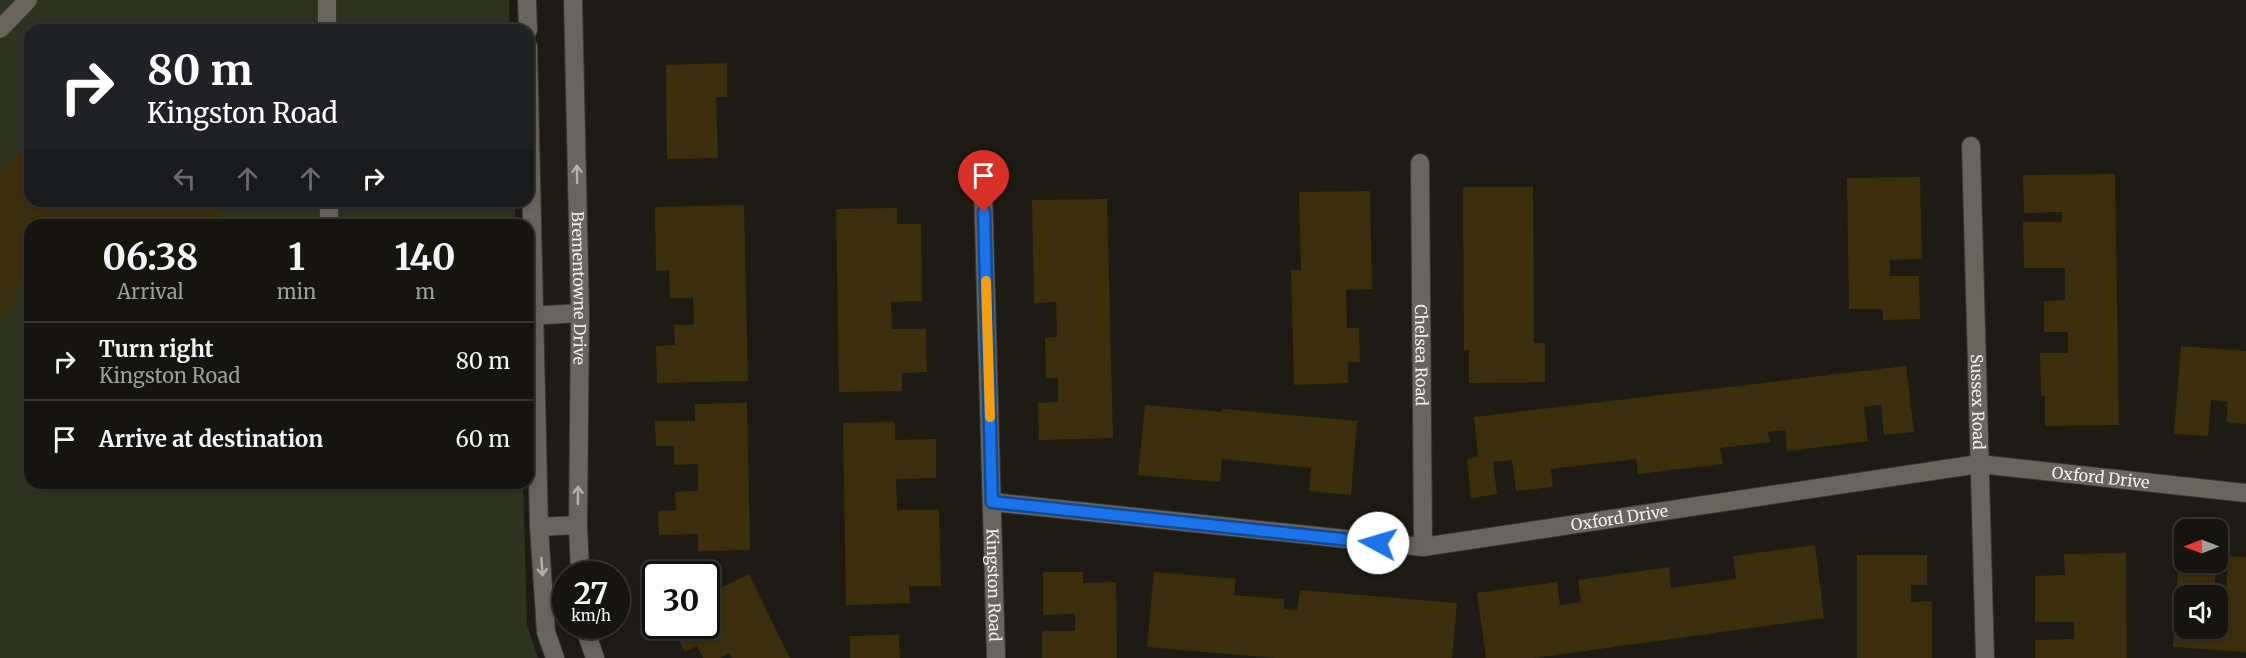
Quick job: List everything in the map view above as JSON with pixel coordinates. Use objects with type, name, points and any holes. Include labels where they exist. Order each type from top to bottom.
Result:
[{"type":"street","points":[[0,29],[27,0]]},
{"type":"street","points":[[327,0],[327,24]]},
{"type":"street","points":[[527,0],[528,24]]},
{"type":"street","name":"Brementowne Drive","points":[[573,0],[580,313],[579,561]]},
{"type":"street","name":"Sussex Road","points":[[1971,146],[1985,658]]},
{"type":"street","name":"Chelsea Road","points":[[1420,163],[1423,547]]},
{"type":"street","name":"Kingston Road","points":[[983,189],[996,658]]},
{"type":"street","points":[[534,316],[580,313]]},
{"type":"street","points":[[534,376],[539,527],[546,632],[555,658]]},
{"type":"street","name":"Oxford Drive","points":[[992,502],[1423,547],[1979,464],[2246,493]]},
{"type":"street","points":[[539,527],[578,525]]},
{"type":"street","points":[[588,639],[595,658]]},
{"type":"green space","points":[[0,0],[509,0],[510,24],[24,24],[24,207],[515,207],[515,219],[24,219],[24,489],[523,489],[527,625],[538,658],[0,658]]},
{"type":"building","points":[[727,63],[727,97],[716,97],[718,158],[667,159],[666,65]]},
{"type":"building","points":[[24,146],[24,207],[219,207],[219,219],[24,219],[24,281],[12,294],[17,303],[0,320],[0,171]]},
{"type":"building","points":[[2115,174],[2119,425],[2045,426],[2045,396],[2041,396],[2040,353],[2068,353],[2068,332],[2044,332],[2044,301],[2065,300],[2065,268],[2024,268],[2023,222],[2062,222],[2062,212],[2024,213],[2023,175]]},
{"type":"building","points":[[1920,177],[1922,259],[1890,260],[1890,276],[1919,276],[1920,319],[1883,320],[1883,309],[1849,309],[1847,178]]},
{"type":"building","points":[[1463,187],[1533,187],[1534,343],[1545,343],[1545,382],[1469,383],[1469,350],[1464,350]]},
{"type":"building","points":[[1370,191],[1372,289],[1346,290],[1347,328],[1359,328],[1360,362],[1348,362],[1348,383],[1294,385],[1291,270],[1301,270],[1299,192]]},
{"type":"building","points":[[1107,199],[1113,438],[1039,440],[1038,403],[1058,402],[1058,378],[1046,378],[1045,338],[1057,337],[1056,302],[1034,303],[1032,200]]},
{"type":"building","points":[[744,205],[748,381],[657,383],[656,346],[675,345],[674,325],[694,325],[693,298],[670,298],[669,270],[656,271],[655,207]]},
{"type":"building","points":[[897,208],[897,224],[921,224],[922,301],[891,302],[892,329],[926,329],[927,372],[902,373],[902,391],[839,392],[836,209]]},
{"type":"building","points":[[2181,346],[2246,351],[2246,424],[2226,422],[2228,402],[2211,400],[2208,436],[2174,434]]},
{"type":"building","points":[[1906,366],[1914,432],[1884,435],[1881,405],[1864,407],[1868,441],[1787,451],[1785,430],[1768,432],[1770,442],[1720,448],[1723,464],[1638,474],[1636,459],[1551,469],[1553,487],[1516,491],[1512,460],[1493,462],[1497,494],[1471,498],[1467,459],[1478,457],[1474,417]]},
{"type":"building","points":[[747,403],[750,550],[698,551],[698,534],[659,535],[658,511],[676,510],[675,492],[698,491],[698,464],[674,465],[674,446],[656,446],[655,421],[695,421],[695,404]]},
{"type":"building","points":[[1145,405],[1222,412],[1223,409],[1357,421],[1351,495],[1309,491],[1311,468],[1222,459],[1220,482],[1138,475]]},
{"type":"building","points":[[895,422],[895,440],[936,439],[936,478],[896,479],[897,510],[939,510],[941,586],[909,586],[910,603],[846,605],[843,423]]},
{"type":"building","points":[[1815,545],[1824,618],[1534,658],[1486,658],[1477,593],[1557,582],[1560,605],[1581,602],[1578,580],[1669,567],[1671,588],[1736,579],[1733,556]]},
{"type":"building","points":[[2126,553],[2127,658],[2035,658],[2035,640],[2074,639],[2074,622],[2035,622],[2035,576],[2065,575],[2064,554]]},
{"type":"building","points":[[1857,555],[1927,555],[1927,585],[1911,585],[1911,602],[1932,601],[1932,658],[1857,658]]},
{"type":"building","points":[[2228,556],[2246,557],[2246,652],[2173,647],[2174,631],[2174,639],[2228,639]]},
{"type":"building","points":[[1043,572],[1083,572],[1083,583],[1116,582],[1117,658],[1042,658],[1042,631],[1075,631],[1075,614],[1043,615]]},
{"type":"building","points":[[1154,572],[1236,579],[1234,595],[1284,599],[1284,609],[1297,610],[1300,590],[1457,603],[1452,658],[1275,658],[1147,647]]},
{"type":"building","points":[[2178,573],[2215,573],[2215,585],[2177,585]]},
{"type":"building","points":[[749,574],[790,658],[732,658],[729,653],[720,658],[703,658],[697,646],[685,652],[678,639],[720,639],[720,588]]},
{"type":"building","points":[[899,635],[900,658],[850,658],[850,636]]},
{"type":"slow traffic","points":[[986,281],[990,417]]},
{"type":"route","points":[[984,212],[992,502],[1378,543]]}]
